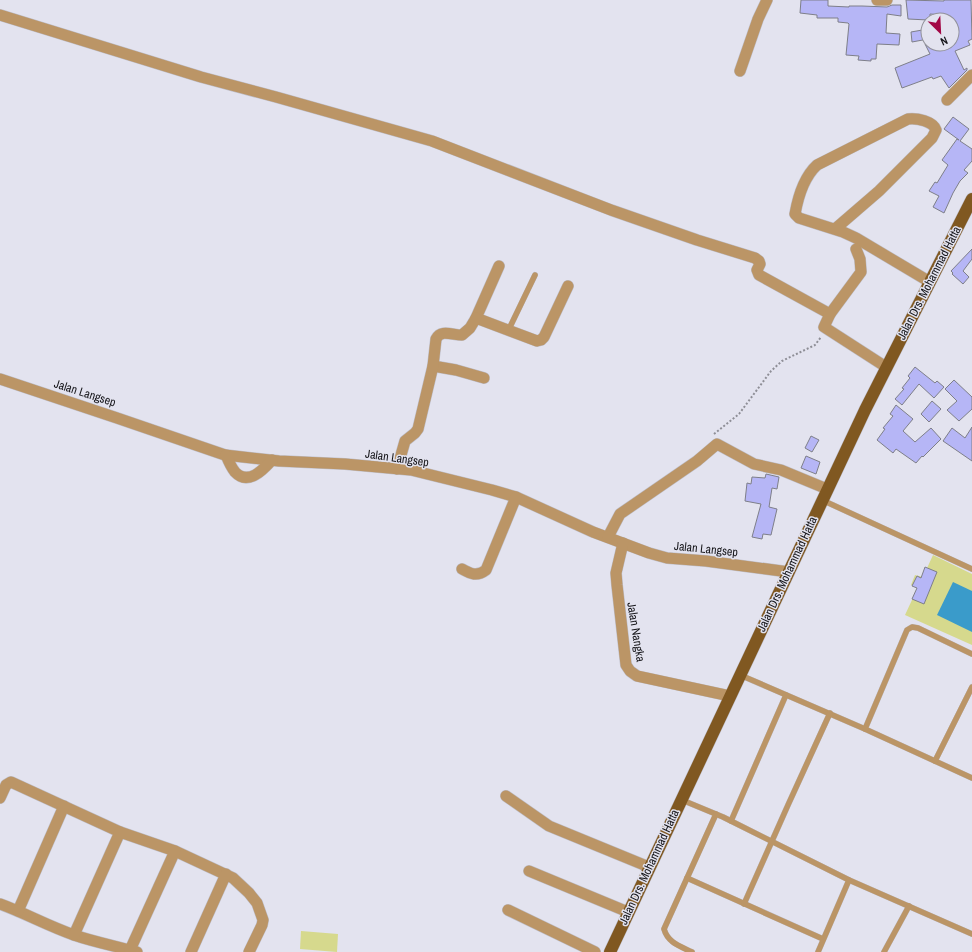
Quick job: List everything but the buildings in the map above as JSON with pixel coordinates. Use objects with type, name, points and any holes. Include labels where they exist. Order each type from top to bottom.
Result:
[{"type":"main road","name":"Jalan Drs. Mohammad Hatta","points":[[610,952],[789,572],[824,494],[886,367],[972,199]]},
{"type":"street","points":[[740,71],[758,19],[767,0]]},
{"type":"street","points":[[877,0],[887,0]]},
{"type":"street","points":[[0,15],[201,77],[276,96],[432,141],[611,210],[754,258],[759,261],[760,264],[757,270],[759,275],[830,314]]},
{"type":"street","points":[[946,100],[972,75]]},
{"type":"street","points":[[839,230],[932,138],[936,130],[930,123],[916,118],[908,119],[814,168],[798,200],[795,214],[798,218],[839,230],[856,243],[930,282]]},
{"type":"street","points":[[856,243],[860,259],[861,272],[830,314],[829,330],[886,367]]},
{"type":"street","points":[[397,469],[405,441],[418,429],[433,366],[436,339],[444,333],[462,335],[470,328],[499,266]]},
{"type":"street","points":[[476,318],[509,329],[537,341],[541,340],[544,337],[568,286]]},
{"type":"street","points":[[433,366],[456,370],[484,378]]},
{"type":"street","name":"Jalan Langsep","points":[[0,379],[226,455],[272,460],[345,464],[410,470],[516,497],[588,529],[648,553],[666,558],[706,561],[789,572]]},
{"type":"street","points":[[608,537],[620,514],[697,461],[717,444],[754,464],[781,470],[824,494]]},
{"type":"street","points":[[226,455],[236,472],[241,476],[248,478],[256,476],[272,460]]},
{"type":"street","points":[[462,569],[474,575],[481,574],[486,570],[516,497]]},
{"type":"street","name":"Jalan Nangka","points":[[623,543],[616,573],[616,585],[626,665],[630,671],[637,676],[730,696]]},
{"type":"street","points":[[0,798],[6,785],[11,782],[120,832],[175,851],[233,878],[249,893],[257,903],[262,914],[262,925],[249,952]]},
{"type":"street","points":[[506,796],[549,826],[649,868]]},
{"type":"street","points":[[18,911],[64,806]]},
{"type":"street","points":[[74,935],[120,832]]},
{"type":"street","points":[[0,904],[74,935],[133,951],[175,851]]},
{"type":"street","points":[[529,871],[628,912]]},
{"type":"street","points":[[191,952],[226,874]]},
{"type":"street","points":[[508,910],[595,952]]},
{"type":"lane","points":[[509,329],[535,275]]},
{"type":"lane","points":[[824,494],[972,569]]},
{"type":"lane","points":[[865,729],[907,630],[912,627],[918,628],[972,654]]},
{"type":"lane","points":[[740,675],[830,713],[972,778]]},
{"type":"lane","points":[[935,761],[972,687]]},
{"type":"lane","points":[[731,821],[786,695]]},
{"type":"lane","points":[[744,904],[830,713]]},
{"type":"lane","points":[[681,800],[731,821],[849,880],[972,934]]},
{"type":"lane","points":[[692,952],[673,943],[666,936],[664,929],[716,814]]},
{"type":"lane","points":[[687,878],[823,939]]},
{"type":"lane","points":[[818,952],[849,880]]},
{"type":"lane","points":[[884,952],[908,906]]},
{"type":"path","points":[[712,436],[739,414],[771,371],[782,361],[815,345],[829,330]]},
{"type":"green space","points":[[933,555],[972,574],[972,645],[905,615],[918,587],[911,585],[915,575],[923,577]]},
{"type":"green space","points":[[301,931],[338,934],[337,952],[300,949]]},
{"type":"water","points":[[953,582],[972,591],[972,632],[937,615]]}]
